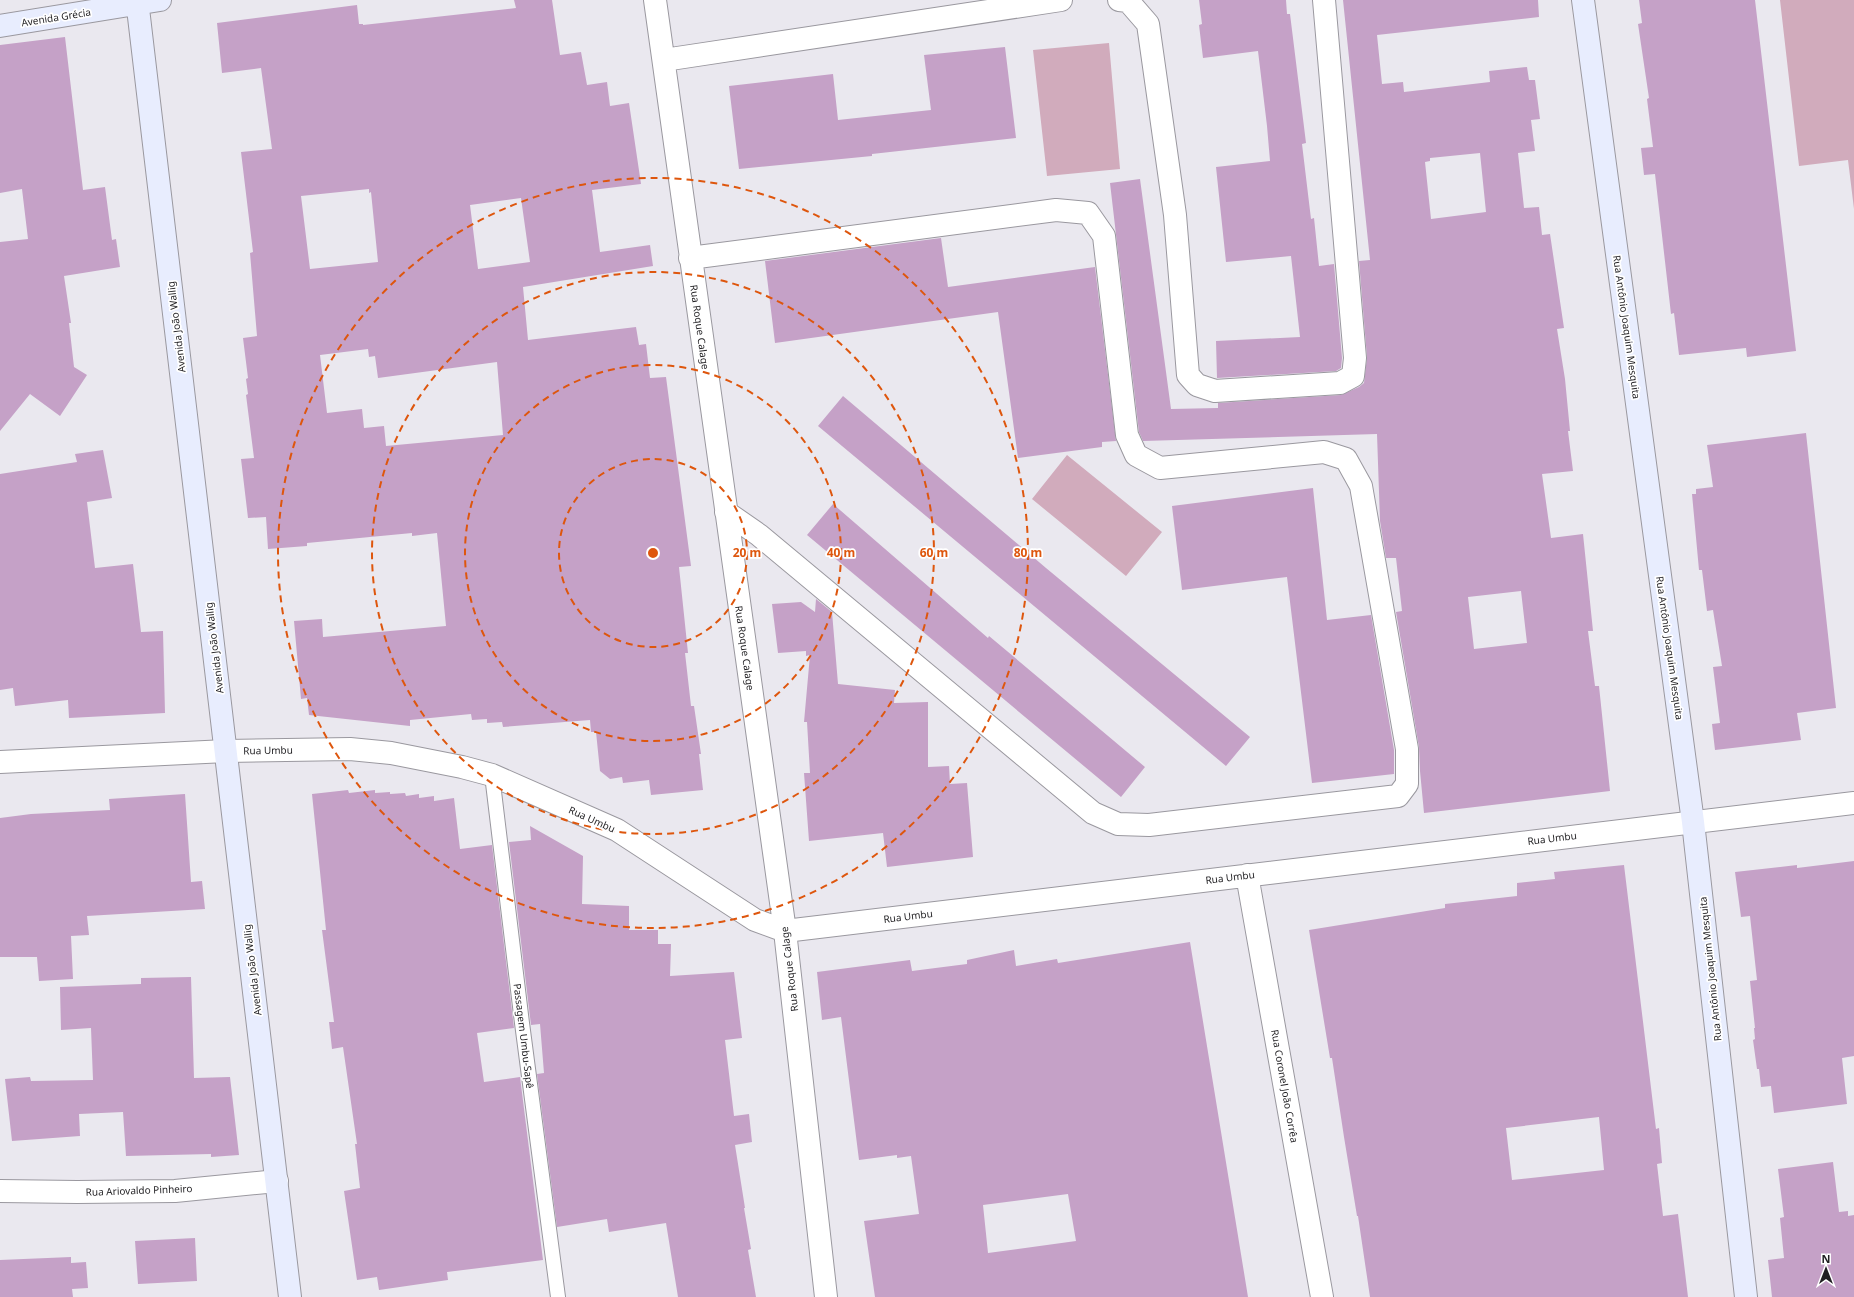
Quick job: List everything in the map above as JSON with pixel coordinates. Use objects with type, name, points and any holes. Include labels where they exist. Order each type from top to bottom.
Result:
[{"type":"main road","name":"Avenida Grécia","points":[[0,26],[137,2],[160,0]]},
{"type":"main road","name":"Rua Antônio Joaquim Mesquita","points":[[1584,0],[1693,822],[1746,1297]]},
{"type":"main road","name":"Avenida João Wallig","points":[[137,2],[290,1297]]},
{"type":"street","name":"Rua Roque Calage","points":[[654,0],[664,60],[690,258],[785,931],[826,1297]]},
{"type":"street","points":[[664,60],[1062,0]]},
{"type":"street","points":[[1119,0],[1128,1],[1148,24],[1175,215],[1188,374],[1197,385],[1215,391],[1340,383],[1353,376],[1355,358],[1324,0]]},
{"type":"street","points":[[690,258],[1056,210],[1088,213],[1104,236],[1127,435],[1136,455],[1160,468],[1324,452],[1346,459],[1358,479],[1361,486],[1407,749],[1407,784],[1398,796],[1149,825],[1118,824],[1093,813],[759,535],[726,512]]},
{"type":"street","name":"Rua Umbu","points":[[0,762],[226,751],[357,749],[391,753],[492,775],[617,830],[755,920],[785,931],[1854,803]]},
{"type":"street","name":"Rua Coronel João Corrêa","points":[[1247,875],[1322,1297]]},
{"type":"street","name":"Rua Ariovaldo Pinheiro","points":[[0,1191],[175,1191],[277,1181]]},
{"type":"lane","name":"Passagem Umbu-Sapê","points":[[492,775],[558,1297]]},
{"type":"shaded area","points":[[1780,0],[1854,0],[1854,209],[1848,160],[1799,166]]},
{"type":"shaded area","points":[[1109,43],[1120,169],[1047,176],[1033,50]]},
{"type":"shaded area","points":[[1067,455],[1162,532],[1126,576],[1032,499]]},
{"type":"building","points":[[514,0],[552,0],[560,55],[581,52],[587,85],[607,82],[610,106],[629,103],[641,184],[592,190],[600,252],[650,245],[653,266],[523,287],[528,340],[636,327],[639,345],[646,344],[650,378],[666,377],[691,566],[679,567],[688,653],[685,653],[691,706],[694,706],[701,754],[699,754],[703,790],[651,795],[649,780],[623,783],[622,777],[610,779],[600,771],[596,732],[591,732],[590,720],[503,727],[502,722],[487,723],[487,719],[472,720],[471,714],[410,720],[410,726],[309,715],[307,698],[301,699],[294,621],[322,619],[323,637],[446,626],[437,533],[412,536],[412,533],[307,543],[307,546],[268,549],[266,517],[248,518],[241,459],[254,458],[246,395],[248,394],[246,379],[248,378],[243,338],[257,336],[250,253],[253,252],[241,152],[272,149],[261,68],[222,73],[217,23],[357,5],[359,24],[363,25],[516,8]],"holes":[[[369,189],[369,193],[371,192],[378,262],[310,269],[301,196]],[[521,198],[530,262],[478,269],[470,205]],[[368,349],[369,357],[375,356],[378,378],[497,362],[503,435],[386,446],[384,426],[364,428],[362,409],[327,413],[320,355]]]},
{"type":"building","points":[[1199,0],[1286,0],[1287,14],[1290,14],[1306,143],[1302,144],[1311,219],[1314,218],[1319,266],[1334,264],[1342,358],[1341,368],[1336,371],[1217,378],[1216,341],[1300,337],[1291,256],[1226,262],[1216,167],[1270,161],[1267,126],[1258,51],[1203,58],[1199,25],[1202,24]]},
{"type":"building","points":[[1343,0],[1538,0],[1539,17],[1377,35],[1382,84],[1403,82],[1404,92],[1490,82],[1489,71],[1527,67],[1529,80],[1535,80],[1540,119],[1531,120],[1535,151],[1518,153],[1524,208],[1539,207],[1542,235],[1550,234],[1564,328],[1557,329],[1565,379],[1570,431],[1568,431],[1573,471],[1542,474],[1551,538],[1583,534],[1593,631],[1588,631],[1595,686],[1599,686],[1610,791],[1424,813],[1419,747],[1396,612],[1402,611],[1396,558],[1386,558],[1380,521],[1377,434],[1143,441],[1139,432],[1110,183],[1140,179],[1171,409],[1218,408],[1218,403],[1341,395],[1359,387],[1364,383],[1367,357],[1359,261],[1370,260]],"holes":[[[1480,153],[1486,212],[1431,219],[1425,162],[1430,161],[1430,158]],[[1521,591],[1527,643],[1474,649],[1468,597]]]},
{"type":"building","points":[[1639,0],[1755,0],[1796,351],[1747,357],[1746,348],[1679,355],[1674,313],[1671,314],[1655,174],[1644,175],[1641,148],[1653,147],[1647,99],[1649,98],[1638,24],[1642,23]]},
{"type":"building","points":[[65,37],[83,190],[105,187],[112,240],[116,239],[120,267],[64,276],[71,323],[69,323],[74,367],[87,375],[60,416],[30,394],[0,431],[0,242],[28,239],[22,189],[0,193],[0,45]]},
{"type":"building","points":[[1005,47],[1016,138],[872,154],[872,156],[739,169],[729,86],[833,74],[838,120],[931,110],[924,55]]},
{"type":"building","points":[[941,238],[948,287],[1095,267],[1116,441],[1102,442],[1102,447],[1018,458],[998,312],[775,343],[765,261]]},
{"type":"building","points":[[843,396],[1046,568],[1250,737],[1226,766],[818,426]]},
{"type":"building","points":[[1806,433],[1836,708],[1797,713],[1801,740],[1715,750],[1712,724],[1720,723],[1713,667],[1722,666],[1713,610],[1707,611],[1702,570],[1699,570],[1692,494],[1696,494],[1696,489],[1713,487],[1707,445]]},
{"type":"building","points":[[103,450],[112,498],[87,502],[95,568],[133,564],[141,632],[163,631],[165,713],[69,718],[68,700],[15,706],[13,688],[0,690],[0,474],[77,462],[75,454]]},
{"type":"building","points":[[1313,488],[1327,620],[1371,615],[1394,750],[1394,774],[1312,783],[1287,577],[1182,590],[1172,506]]},
{"type":"building","points":[[833,504],[988,638],[989,636],[1145,767],[1121,797],[807,535]]},
{"type":"building","points":[[816,599],[832,612],[838,684],[895,690],[894,703],[928,702],[928,767],[949,766],[950,784],[967,783],[973,857],[887,867],[883,833],[809,841],[804,773],[810,773],[807,722],[804,722],[810,655],[806,656],[806,651],[778,653],[772,604],[801,602],[815,612]]},
{"type":"building","points":[[348,790],[349,793],[375,790],[375,793],[405,793],[406,796],[419,794],[419,798],[434,796],[434,801],[454,798],[460,849],[492,845],[514,1028],[477,1033],[484,1082],[520,1077],[543,1260],[447,1272],[448,1280],[379,1290],[377,1277],[357,1280],[344,1191],[360,1188],[355,1144],[357,1144],[343,1047],[332,1049],[329,1022],[334,1022],[322,930],[326,930],[312,794]]},
{"type":"building","points":[[185,794],[191,882],[202,881],[205,909],[87,916],[89,935],[71,936],[73,979],[39,981],[37,957],[0,957],[0,818],[31,814],[110,810],[109,799]]},
{"type":"building","points":[[530,826],[583,856],[582,904],[629,906],[629,930],[658,930],[658,944],[671,944],[670,976],[734,972],[742,1038],[725,1040],[734,1116],[749,1114],[752,1142],[735,1145],[751,1249],[748,1250],[756,1297],[678,1297],[666,1223],[609,1232],[607,1219],[557,1227],[537,1074],[544,1073],[540,1024],[531,1025],[509,842],[531,840]]},
{"type":"building","points":[[1854,861],[1854,1056],[1842,1058],[1847,1104],[1774,1113],[1771,1086],[1761,1087],[1759,1069],[1757,1069],[1753,1040],[1755,1039],[1755,1028],[1750,981],[1757,980],[1750,916],[1741,917],[1735,872],[1797,865],[1797,868]]},
{"type":"building","points":[[1624,865],[1656,1129],[1659,1128],[1662,1163],[1657,1164],[1663,1216],[1678,1214],[1688,1297],[1370,1297],[1332,1058],[1330,1058],[1309,930],[1445,908],[1445,904],[1517,896],[1517,883],[1555,879],[1554,872]],"holes":[[[1599,1117],[1604,1170],[1512,1180],[1506,1128]]]},
{"type":"building","points":[[1190,942],[1248,1297],[875,1297],[864,1221],[919,1214],[911,1156],[897,1158],[897,1155],[859,1160],[841,1017],[822,1020],[817,972],[910,960],[912,971],[967,964],[967,960],[1014,950],[1016,966],[1057,959],[1058,963]],"holes":[[[1068,1194],[1076,1241],[988,1253],[983,1205]]]},
{"type":"building","points":[[191,977],[194,1078],[230,1077],[239,1155],[211,1157],[211,1154],[126,1156],[123,1112],[79,1114],[80,1136],[12,1141],[5,1079],[30,1077],[31,1081],[93,1080],[91,1028],[61,1030],[60,987],[141,984],[141,978]]},
{"type":"building","points":[[1833,1162],[1839,1212],[1848,1211],[1848,1216],[1854,1215],[1854,1297],[1772,1297],[1768,1260],[1784,1258],[1780,1218],[1784,1217],[1778,1169]]},
{"type":"building","points":[[195,1238],[197,1281],[138,1284],[135,1241]]},
{"type":"building","points":[[71,1257],[71,1263],[86,1262],[88,1288],[72,1289],[73,1297],[0,1297],[0,1260]]}]
